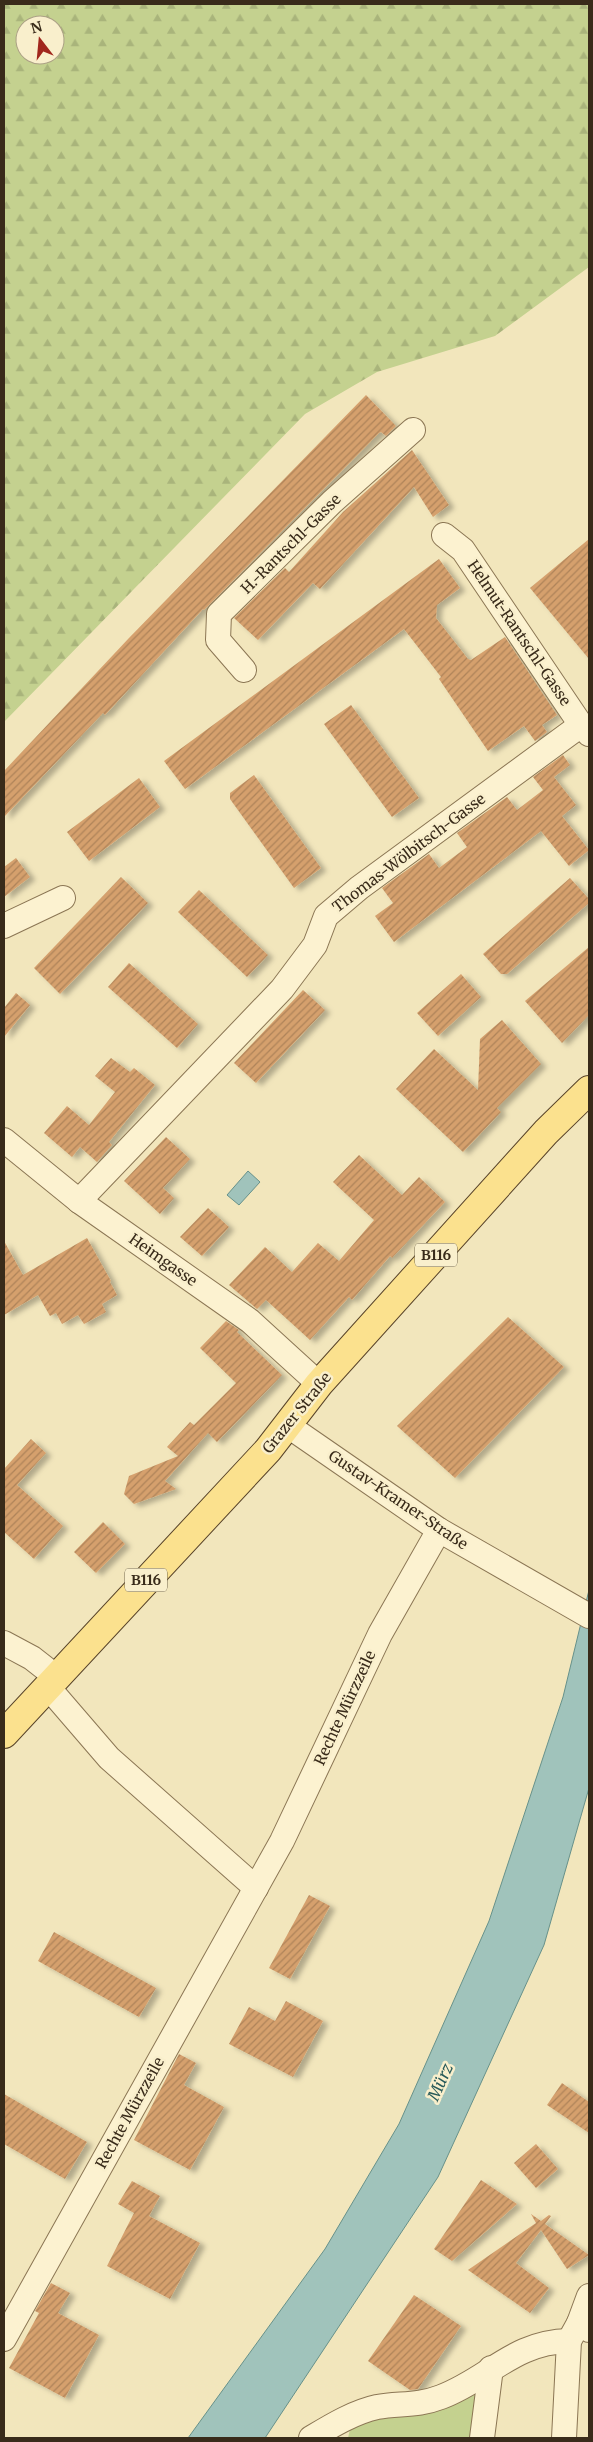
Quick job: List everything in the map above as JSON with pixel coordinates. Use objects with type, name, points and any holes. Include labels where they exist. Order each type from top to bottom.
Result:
[{"type":"main road","name":"Grazer Straße","points":[[4,1734],[51,1681],[268,1450],[319,1384],[546,1132],[589,1090]]},
{"type":"street","name":"H.-Rantschl-Gasse","points":[[244,670],[218,640],[220,614],[332,502],[413,430]]},
{"type":"street","name":"Helmut-Rantschl-Gasse","points":[[444,535],[463,550],[585,729]]},
{"type":"street","name":"Thomas-Wölbitsch-Gasse","points":[[80,1201],[282,989],[315,945],[326,916],[359,888],[585,729]]},
{"type":"street","points":[[4,926],[63,898]]},
{"type":"street","name":"Heimgasse","points":[[4,1140],[80,1201],[250,1321],[319,1384]]},
{"type":"street","name":"Gustav-Kramer-Straße","points":[[288,1425],[439,1530],[589,1616]]},
{"type":"street","name":"Rechte Mürzzeile","points":[[4,2339],[256,1888],[284,1835],[380,1634],[439,1530]]},
{"type":"street","points":[[4,1643],[32,1658],[110,1758],[256,1888]]},
{"type":"street","points":[[564,2438],[579,2332],[589,2296]]},
{"type":"street","points":[[311,2438],[347,2418],[377,2408],[420,2404],[440,2397],[464,2386],[491,2368],[535,2345],[579,2332]]},
{"type":"street","points":[[482,2438],[491,2368]]},
{"type":"green space","points":[[4,4],[589,4],[589,267],[495,336],[377,372],[305,414],[4,722]]},
{"type":"green space","points":[[477,2388],[475,2438],[348,2438],[350,2429],[355,2423]]},
{"type":"water","points":[[248,1171],[260,1182],[239,1205],[227,1195]]},
{"type":"water","name":"Mürz","points":[[589,1590],[589,1788],[544,1945],[438,2177],[265,2438],[188,2438],[325,2249],[399,2124],[489,1921],[563,1697]]},
{"type":"building","points":[[366,395],[396,426],[386,436],[381,432],[379,433],[203,609],[105,715],[103,713],[4,817],[4,771],[129,638]]},
{"type":"building","points":[[412,450],[449,505],[433,517],[414,487],[320,589],[313,583],[258,640],[234,618],[285,568],[289,572],[343,512]]},
{"type":"building","points":[[589,539],[589,659],[530,588]]},
{"type":"building","points":[[439,559],[460,588],[437,605],[436,618],[468,659],[471,660],[505,637],[557,715],[542,725],[547,732],[535,741],[524,726],[488,751],[439,679],[441,677],[404,629],[185,789],[164,761]]},
{"type":"building","points":[[351,705],[419,798],[392,817],[324,724]]},
{"type":"building","points":[[563,755],[570,765],[554,777],[576,805],[562,816],[589,850],[569,866],[541,831],[394,942],[375,916],[393,903],[382,888],[429,854],[439,868],[467,847],[457,833],[507,797],[517,810],[543,790],[533,777]]},
{"type":"building","points":[[254,775],[321,868],[294,888],[230,799],[230,793]]},
{"type":"building","points":[[139,778],[160,807],[89,861],[67,832]]},
{"type":"building","points":[[16,858],[30,877],[4,897],[4,867]]},
{"type":"building","points":[[121,877],[148,903],[60,994],[34,968]]},
{"type":"building","points":[[570,878],[589,899],[589,903],[507,974],[501,974],[483,954]]},
{"type":"building","points":[[199,890],[268,955],[247,977],[178,912]]},
{"type":"building","points":[[589,947],[589,1015],[562,1043],[525,1001]]},
{"type":"building","points":[[129,963],[198,1024],[177,1048],[108,987]]},
{"type":"building","points":[[461,974],[481,997],[438,1036],[417,1013]]},
{"type":"building","points":[[303,990],[325,1010],[256,1083],[234,1063]]},
{"type":"building","points":[[16,993],[30,1005],[4,1037],[4,1008]]},
{"type":"building","points":[[502,1020],[541,1064],[497,1108],[501,1112],[463,1152],[396,1089],[434,1049],[478,1090],[480,1039]]},
{"type":"building","points":[[111,1058],[130,1072],[134,1068],[155,1085],[109,1142],[112,1145],[97,1162],[80,1147],[72,1157],[44,1133],[67,1106],[89,1125],[115,1092],[95,1076]]},
{"type":"building","points":[[166,1137],[190,1159],[163,1188],[174,1198],[160,1214],[124,1181]]},
{"type":"building","points":[[359,1155],[402,1195],[419,1177],[445,1202],[392,1258],[390,1256],[352,1300],[349,1297],[310,1340],[266,1300],[257,1309],[229,1285],[265,1247],[292,1272],[318,1243],[339,1261],[374,1220],[333,1182]]},
{"type":"building","points":[[208,1208],[229,1227],[202,1256],[180,1237]]},
{"type":"building","points":[[87,1238],[117,1295],[102,1304],[106,1312],[84,1324],[78,1315],[62,1324],[56,1313],[50,1316],[38,1295],[4,1315],[4,1241],[23,1275]]},
{"type":"building","points":[[508,1317],[564,1367],[455,1478],[397,1426]]},
{"type":"building","points":[[226,1321],[239,1330],[237,1332],[282,1375],[217,1442],[208,1433],[165,1481],[176,1489],[134,1504],[124,1494],[129,1476],[178,1456],[167,1447],[190,1422],[194,1425],[236,1383],[200,1348]]},
{"type":"building","points":[[31,1439],[46,1453],[17,1485],[63,1526],[34,1559],[4,1532],[4,1469]]},
{"type":"building","points":[[103,1522],[125,1544],[96,1573],[74,1552]]},
{"type":"building","points":[[309,1895],[330,1906],[290,1979],[269,1968]]},
{"type":"building","points":[[54,1932],[156,1988],[139,2017],[38,1961]]},
{"type":"building","points":[[286,2001],[323,2021],[293,2077],[229,2044],[249,2007],[275,2021]]},
{"type":"building","points":[[179,2054],[196,2063],[184,2085],[224,2107],[190,2170],[134,2140]]},
{"type":"building","points":[[562,2083],[589,2102],[589,2133],[547,2105]]},
{"type":"building","points":[[4,2094],[87,2142],[65,2179],[4,2144]]},
{"type":"building","points":[[536,2144],[558,2169],[536,2188],[514,2163]]},
{"type":"building","points":[[481,2180],[517,2204],[452,2261],[434,2249]]},
{"type":"building","points":[[132,2181],[160,2196],[149,2216],[200,2243],[170,2299],[107,2266],[134,2213],[118,2204]]},
{"type":"building","points":[[531,2214],[541,2221],[549,2215],[551,2216],[545,2224],[589,2255],[567,2269],[541,2230],[516,2263],[549,2288],[530,2313],[468,2270],[536,2223]]},
{"type":"building","points":[[51,2283],[70,2293],[58,2313],[99,2335],[65,2398],[9,2368],[39,2313],[35,2311]]},
{"type":"building","points":[[414,2295],[461,2326],[418,2389],[410,2390],[368,2361]]}]
